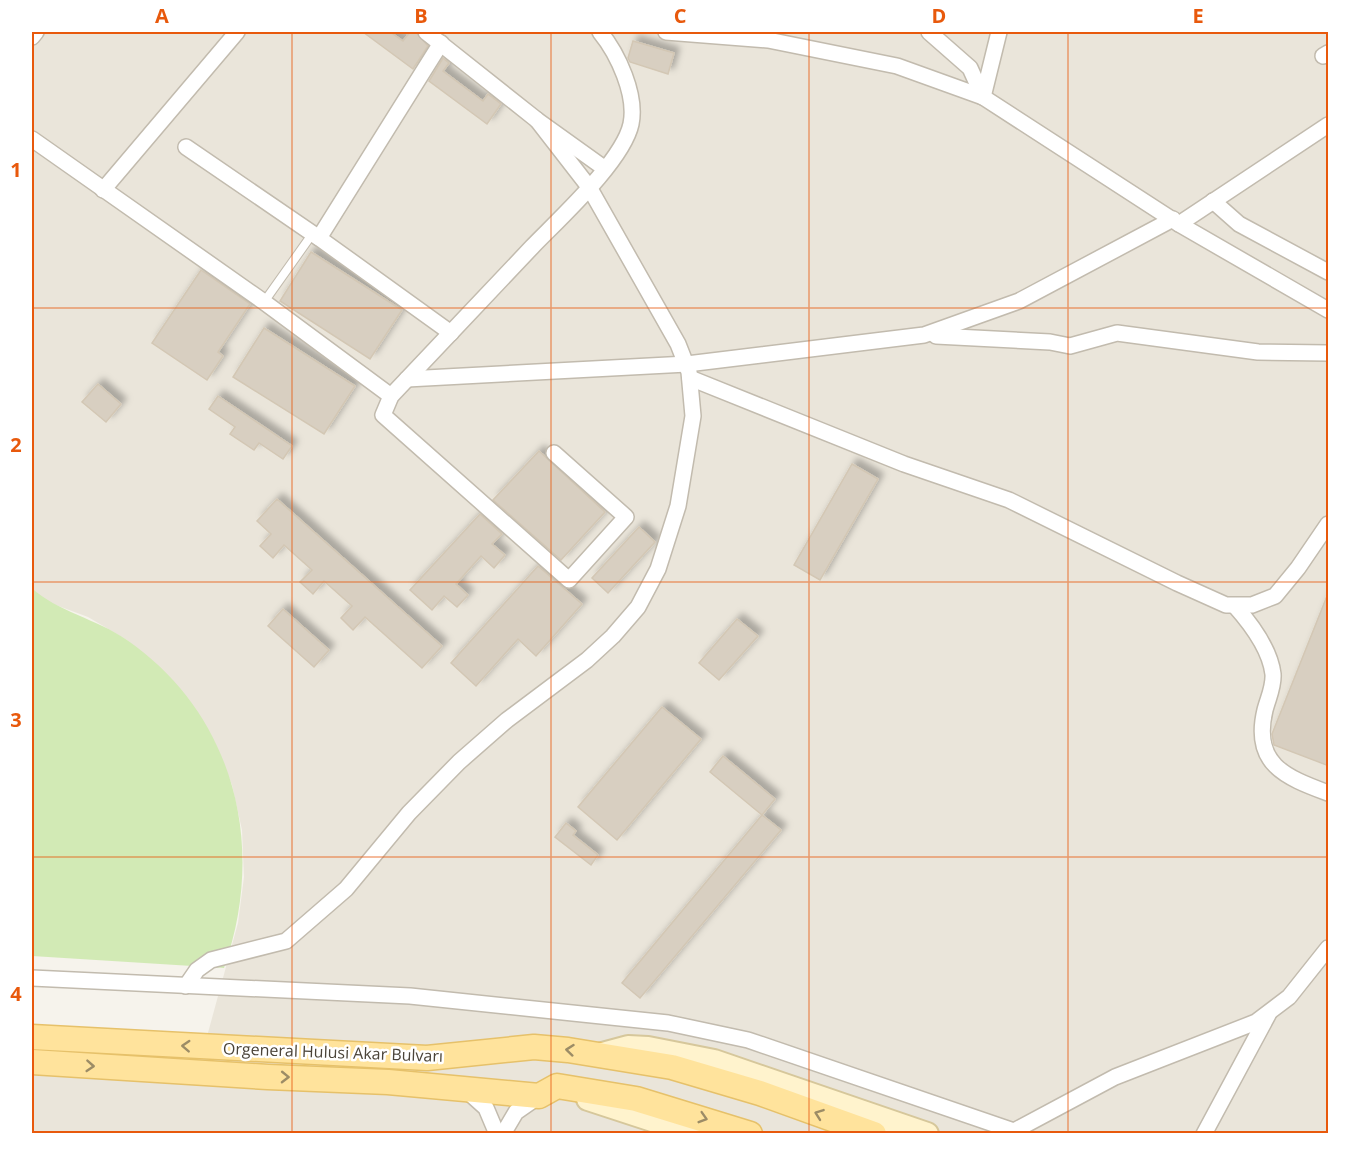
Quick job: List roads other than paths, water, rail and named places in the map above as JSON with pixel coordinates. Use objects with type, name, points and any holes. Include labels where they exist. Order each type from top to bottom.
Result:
[{"type":"main road","name":"Orgeneral Hulusi Akar Bulvarı","points":[[32,1037],[427,1058],[534,1047],[602,1054],[708,1077],[874,1134]]},
{"type":"main road","name":"Orgeneral Hulusi Akar Bulvarı","points":[[32,1062],[548,1091],[636,1099],[750,1134]]},
{"type":"street","points":[[32,37],[36,32]]},
{"type":"street","points":[[104,190],[237,32]]},
{"type":"street","points":[[426,32],[537,120],[604,168]]},
{"type":"street","points":[[554,453],[626,517],[569,580],[383,415],[391,396],[589,187],[624,142],[632,113],[617,60],[600,32]]},
{"type":"street","points":[[666,32],[768,40],[885,63],[983,97],[1176,221],[1329,310]]},
{"type":"street","points":[[929,32],[970,68],[983,97]]},
{"type":"street","points":[[983,97],[999,32]]},
{"type":"street","points":[[316,235],[441,43]]},
{"type":"street","points":[[186,986],[197,970],[211,960],[286,941],[346,889],[409,813],[459,762],[507,720],[601,649],[625,623],[654,580],[673,527],[693,416],[688,371],[678,344],[589,187],[537,120]]},
{"type":"street","points":[[407,379],[688,371],[924,335],[1018,301],[1176,221],[1213,201],[1329,125]]},
{"type":"street","points":[[32,139],[264,302],[391,396]]},
{"type":"street","points":[[186,147],[316,235],[451,333]]},
{"type":"street","points":[[1213,201],[1239,224],[1329,272]]},
{"type":"street","points":[[924,335],[1050,342],[1065,346],[1117,333],[1258,352],[1329,353]]},
{"type":"street","points":[[688,371],[904,464],[1009,500],[1218,602],[1235,606],[1260,603],[1281,590],[1329,524]]},
{"type":"street","points":[[1235,606],[1255,631],[1271,666],[1273,682],[1262,730],[1263,743],[1268,757],[1288,777],[1329,793]]},
{"type":"street","points":[[32,978],[452,1000],[693,1027],[748,1040],[1014,1131],[1115,1077],[1248,1026],[1268,1015],[1289,996],[1329,948]]},
{"type":"street","points":[[1204,1134],[1268,1015]]},
{"type":"street","points":[[602,1054],[628,1047],[648,1048],[714,1061],[927,1134]]},
{"type":"street","points":[[460,1087],[486,1108],[497,1134]]},
{"type":"street","points":[[503,1134],[516,1112],[548,1091],[578,1096],[695,1134]]},
{"type":"lane","points":[[264,302],[316,235]]}]
